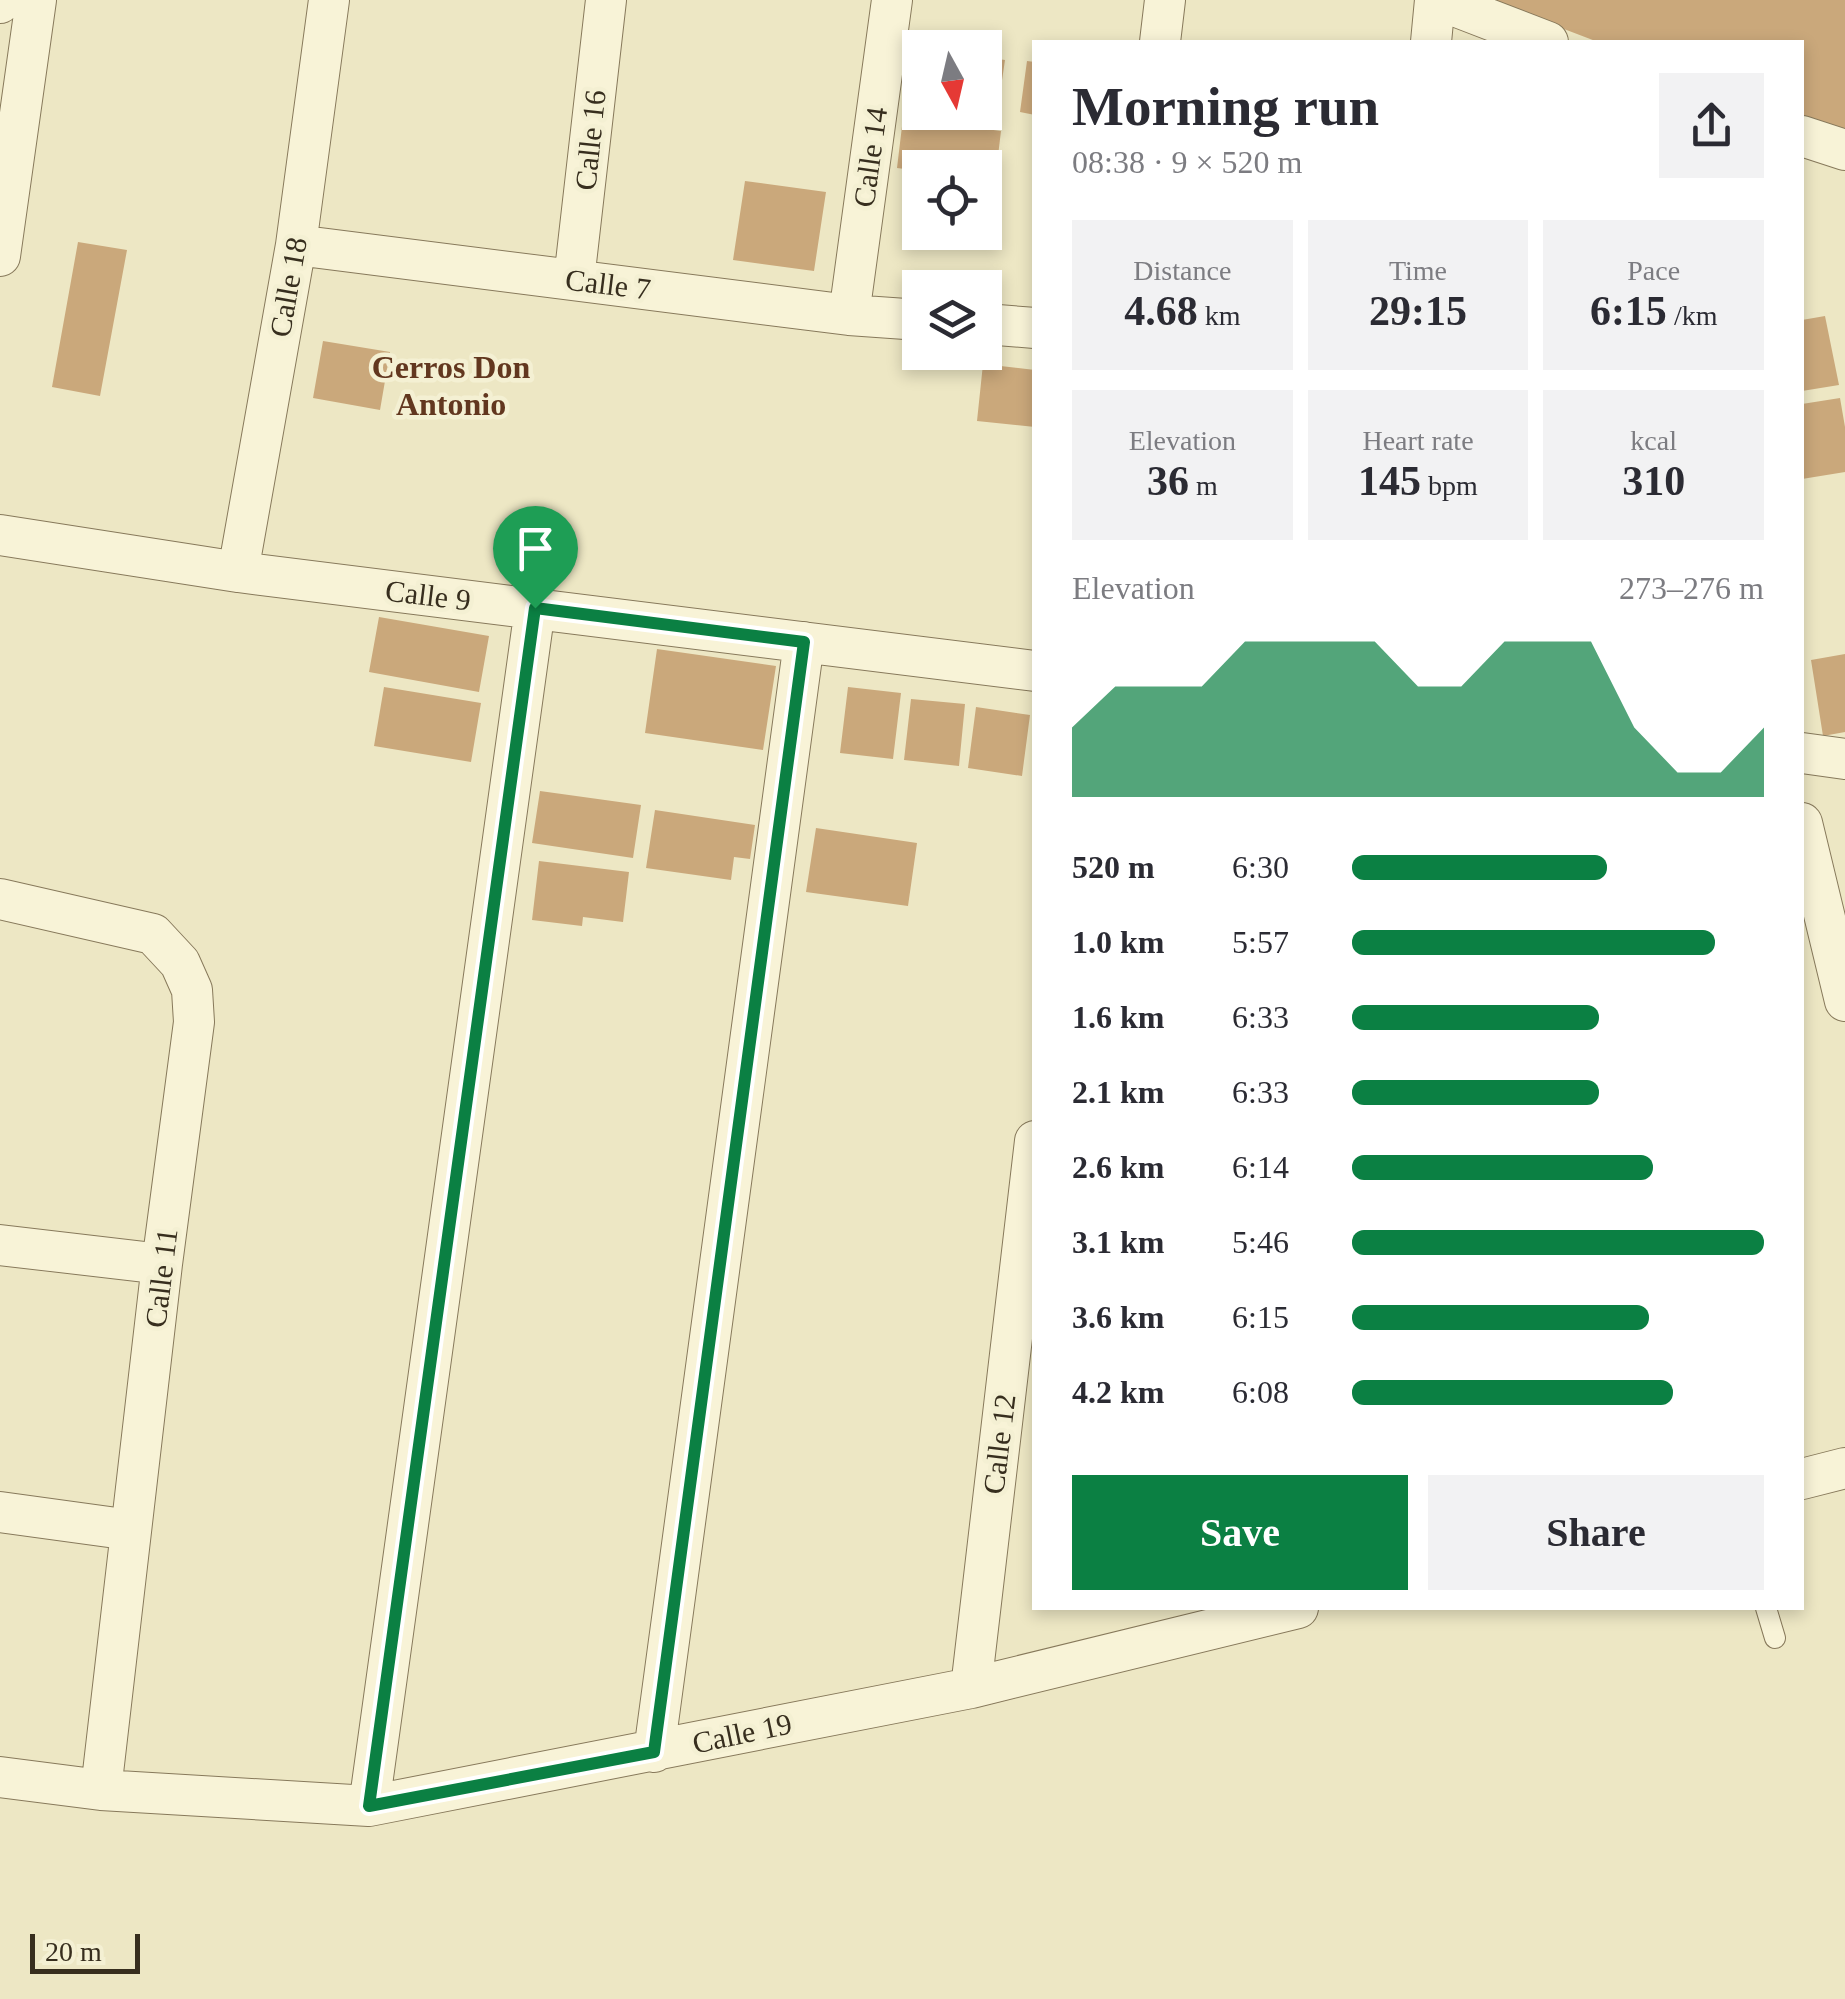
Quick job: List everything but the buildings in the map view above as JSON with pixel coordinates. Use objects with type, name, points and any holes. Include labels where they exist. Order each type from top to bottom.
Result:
[{"type":"street","points":[[0,256],[36,0]]},
{"type":"street","name":"Calle 18","points":[[238,572],[296,245],[330,0]]},
{"type":"street","name":"Calle 16","points":[[574,280],[606,0]]},
{"type":"street","name":"Calle 14","points":[[849,314],[892,0]]},
{"type":"street","points":[[1160,40],[1165,0]]},
{"type":"street","points":[[1431,40],[1437,0],[1543,40]]},
{"type":"street","points":[[1804,137],[1845,150]]},
{"type":"street","name":"Calle 7","points":[[296,245],[902,318]]},
{"type":"street","points":[[1002,325],[1032,328]]},
{"type":"street","name":"Calle 9","points":[[0,535],[238,572],[1032,671]]},
{"type":"street","points":[[369,1806],[535,608]]},
{"type":"street","points":[[654,1752],[804,642]]},
{"type":"street","points":[[1804,753],[1845,759]]},
{"type":"street","points":[[1804,831],[1845,1001]]},
{"type":"street","name":"Calle 11","points":[[0,899],[153,934],[180,964],[192,990],[194,1022],[101,1790]]},
{"type":"street","name":"Calle 12","points":[[970,1688],[1032,1166]]},
{"type":"street","points":[[0,1245],[162,1264]]},
{"type":"street","points":[[1804,1478],[1845,1468]]},
{"type":"street","points":[[0,1512],[131,1530]]},
{"type":"street","name":"Calle 19","points":[[0,1777],[101,1790],[369,1806],[970,1688],[1290,1610]]},
{"type":"lane","points":[[1767,1610],[1775,1638]]},
{"type":"district","name":"Cerros Don Antonio","points":[[451,386]]},
{"type":"route","points":[[535,608],[804,642],[654,1752],[369,1806],[535,608]]}]
